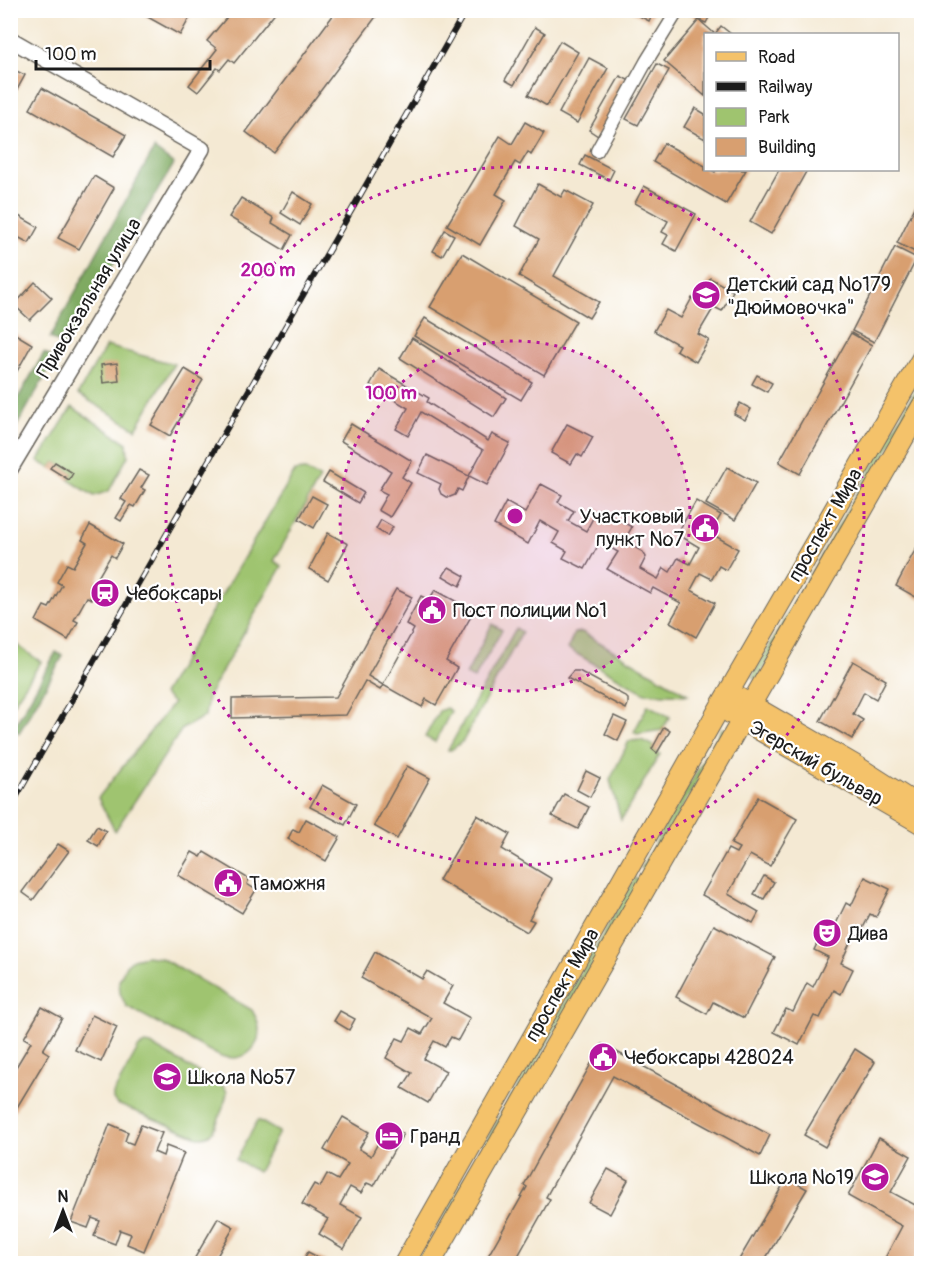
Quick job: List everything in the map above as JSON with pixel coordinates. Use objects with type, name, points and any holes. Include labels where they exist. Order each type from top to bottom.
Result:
[{"type":"main road","name":"проспект Мира","points":[[404,1263],[921,358]]},
{"type":"main road","name":"проспект Мира","points":[[430,1263],[921,406]]},
{"type":"main road","name":"Эгерский бульвар","points":[[725,700],[853,775],[921,808]]},
{"type":"main road","name":"Эгерский бульвар","points":[[853,775],[921,824]]},
{"type":"main road","points":[[628,869],[649,881]]},
{"type":"street","points":[[597,151],[646,62],[678,10]]},
{"type":"street","name":"Привокзальная улица","points":[[10,39],[202,149],[10,469]]},
{"type":"green space","points":[[154,149],[174,164],[64,345],[50,338]]},
{"type":"green space","points":[[106,346],[174,364],[136,429],[78,394]]},
{"type":"green space","points":[[44,353],[55,359],[11,436],[11,410]]},
{"type":"green space","points":[[921,381],[921,392],[757,679],[752,677]]},
{"type":"green space","points":[[72,407],[127,443],[128,456],[109,491],[94,496],[69,480],[73,473],[55,462],[50,468],[38,461]]},
{"type":"green space","points":[[305,470],[320,478],[274,561],[282,566],[208,696],[205,716],[182,729],[115,831],[98,798],[173,703],[163,694],[295,471]]},
{"type":"green space","points":[[492,624],[502,630],[474,679],[466,675]]},
{"type":"green space","points":[[516,628],[522,632],[463,741],[448,750]]},
{"type":"green space","points":[[582,632],[689,695],[645,693],[568,649],[574,633]]},
{"type":"green space","points":[[11,641],[41,662],[11,707]]},
{"type":"green space","points":[[56,652],[63,656],[19,733],[13,729]]},
{"type":"green space","points":[[648,705],[670,717],[662,730],[637,734],[634,732]]},
{"type":"green space","points":[[446,708],[451,711],[435,742],[425,737],[439,711]]},
{"type":"green space","points":[[722,728],[725,733],[646,870],[641,868]]},
{"type":"green space","points":[[641,740],[654,746],[652,750],[660,754],[621,820],[610,780],[629,741]]},
{"type":"green space","points":[[635,878],[640,881],[423,1263],[416,1264]]},
{"type":"green space","points":[[146,956],[161,958],[252,1010],[258,1021],[259,1035],[251,1051],[241,1057],[221,1057],[126,1006],[120,993],[119,981],[126,965],[133,959]]},
{"type":"green space","points":[[145,1044],[151,1045],[224,1087],[227,1092],[223,1107],[216,1125],[208,1135],[198,1137],[117,1104],[113,1100],[113,1094],[139,1047]]},
{"type":"green space","points":[[258,1120],[279,1132],[258,1172],[236,1160]]},
{"type":"building","points":[[135,10],[194,10],[180,35]]},
{"type":"building","points":[[233,10],[277,10],[234,63],[229,59],[220,70],[217,68],[198,92],[189,85],[217,49],[207,41]]},
{"type":"building","points":[[337,10],[381,10],[274,153],[246,132]]},
{"type":"building","points":[[628,10],[654,10],[649,21]]},
{"type":"building","points":[[691,10],[713,10],[706,23],[689,13]]},
{"type":"building","points":[[699,20],[714,33],[704,33],[704,95],[664,61]]},
{"type":"building","points":[[721,26],[730,33],[716,33]]},
{"type":"building","points":[[535,27],[545,33],[514,85],[505,80]]},
{"type":"building","points":[[560,41],[578,52],[547,106],[528,95]]},
{"type":"building","points":[[589,58],[608,68],[577,123],[559,113]]},
{"type":"building","points":[[657,64],[669,70],[638,125],[626,119]]},
{"type":"building","points":[[10,68],[25,75],[13,97],[10,96]]},
{"type":"building","points":[[620,76],[630,81],[598,136],[589,130]]},
{"type":"building","points":[[42,88],[126,135],[113,157],[30,109]]},
{"type":"building","points":[[695,108],[704,113],[704,138],[684,127]]},
{"type":"building","points":[[525,122],[544,133],[531,155],[528,152],[520,165],[515,162],[496,194],[506,200],[480,245],[447,225],[500,136],[512,144]]},
{"type":"building","points":[[664,143],[704,165],[704,171],[745,171],[726,204],[653,162]]},
{"type":"building","points":[[585,155],[614,170],[609,180],[580,165]]},
{"type":"building","points":[[778,171],[806,171],[771,234],[750,222]]},
{"type":"building","points":[[94,176],[114,188],[79,249],[58,238]]},
{"type":"building","points":[[538,184],[561,197],[565,190],[593,205],[554,276],[599,302],[589,318],[519,276],[539,239],[516,226]]},
{"type":"building","points":[[644,186],[696,214],[676,251],[663,244],[668,235],[662,232],[668,221],[635,203]]},
{"type":"building","points":[[293,192],[312,204],[300,225],[281,213]]},
{"type":"building","points":[[921,195],[921,249],[919,254],[897,243]]},
{"type":"building","points":[[241,198],[274,218],[272,223],[292,235],[284,250],[229,217]]},
{"type":"building","points":[[10,211],[38,227],[29,243],[10,233]]},
{"type":"building","points":[[445,230],[454,235],[442,256],[433,251]]},
{"type":"building","points":[[895,247],[917,258],[874,342],[852,331]]},
{"type":"building","points":[[462,253],[576,321],[544,375],[430,307]]},
{"type":"building","points":[[710,278],[733,291],[722,311],[714,307],[698,334],[709,340],[696,362],[676,350],[679,345],[654,331],[666,310],[681,318],[692,298],[697,301]]},
{"type":"building","points":[[35,282],[52,298],[30,320],[14,305]]},
{"type":"building","points":[[425,318],[532,382],[521,400],[414,336]]},
{"type":"building","points":[[12,332],[32,344],[10,384],[10,335]]},
{"type":"building","points":[[851,333],[872,345],[800,474],[779,462]]},
{"type":"building","points":[[412,338],[506,398],[494,417],[400,358]]},
{"type":"building","points":[[117,363],[119,381],[103,383],[101,365]]},
{"type":"building","points":[[185,369],[203,380],[170,436],[151,425]]},
{"type":"building","points":[[379,369],[429,398],[427,402],[488,441],[492,434],[510,443],[487,485],[469,476],[483,450],[421,412],[408,436],[396,429],[408,408],[370,385]]},
{"type":"building","points":[[757,375],[772,383],[767,392],[752,384]]},
{"type":"building","points":[[740,403],[751,409],[745,420],[734,414]]},
{"type":"building","points":[[351,424],[412,461],[402,477],[411,483],[390,517],[378,510],[387,494],[379,490],[391,471],[341,441]]},
{"type":"building","points":[[567,424],[593,437],[582,457],[577,454],[571,464],[551,453]]},
{"type":"building","points":[[427,455],[469,476],[462,491],[458,489],[455,495],[446,497],[439,489],[441,484],[418,473]]},
{"type":"building","points":[[55,462],[73,473],[69,480],[50,468]]},
{"type":"building","points":[[727,467],[756,483],[735,520],[706,504]]},
{"type":"building","points":[[139,470],[149,475],[141,488],[145,490],[135,507],[131,505],[121,521],[116,518],[126,502],[121,499]]},
{"type":"building","points":[[329,472],[364,493],[358,503],[323,482]]},
{"type":"building","points":[[541,484],[562,495],[558,502],[574,511],[568,521],[586,531],[598,509],[632,527],[624,541],[643,552],[646,557],[640,569],[658,579],[664,568],[670,572],[678,558],[690,564],[699,547],[677,534],[696,501],[721,515],[710,533],[738,549],[726,570],[719,566],[712,579],[700,573],[691,590],[715,603],[696,637],[670,622],[681,603],[653,588],[650,593],[607,569],[618,552],[600,542],[585,569],[563,558],[567,551],[553,543],[559,532],[540,521],[528,544],[494,525],[506,502],[525,513]]},
{"type":"building","points":[[312,496],[327,504],[314,528],[299,519]]},
{"type":"building","points":[[381,520],[393,527],[387,536],[376,529]]},
{"type":"building","name":"Чебоксары","points":[[90,525],[123,544],[115,558],[111,555],[97,579],[101,582],[92,599],[87,597],[74,620],[78,622],[68,640],[36,621],[44,606],[49,608],[62,585],[57,582],[67,564],[73,567],[87,543],[82,540]]},
{"type":"building","points":[[328,533],[348,544],[328,580],[309,569]]},
{"type":"building","points":[[921,539],[921,600],[896,586]]},
{"type":"building","points":[[449,567],[465,576],[460,586],[443,576]]},
{"type":"building","points":[[396,589],[412,597],[368,676],[383,685],[380,690],[365,681],[346,715],[232,718],[232,699],[336,697]]},
{"type":"building","points":[[435,590],[474,611],[446,661],[457,668],[436,705],[426,699],[422,707],[383,685],[414,629],[406,624],[421,596],[429,600]]},
{"type":"building","points":[[853,661],[886,680],[876,699],[864,692],[853,714],[863,720],[852,739],[820,721]]},
{"type":"building","points":[[573,671],[579,671],[625,696],[628,699],[626,709],[567,678]]},
{"type":"building","points":[[614,716],[627,722],[618,741],[605,734]]},
{"type":"building","points":[[664,727],[670,731],[657,753],[652,749]]},
{"type":"building","points":[[407,766],[430,778],[397,839],[374,826]]},
{"type":"building","points":[[586,771],[600,778],[590,797],[577,790]]},
{"type":"building","points":[[322,785],[356,804],[345,825],[310,807]]},
{"type":"building","points":[[564,794],[589,807],[578,829],[552,816]]},
{"type":"building","points":[[758,797],[797,819],[770,866],[750,855],[728,894],[759,912],[753,923],[702,895],[728,849],[736,853],[739,848],[731,844]]},
{"type":"building","points":[[477,815],[510,834],[502,849],[552,879],[529,919],[534,921],[527,932],[439,880]]},
{"type":"building","points":[[306,819],[340,837],[326,861],[288,839],[293,829],[299,832]]},
{"type":"building","points":[[97,826],[106,831],[98,846],[88,840]]},
{"type":"building","points":[[58,844],[69,851],[33,900],[22,892]]},
{"type":"building","points":[[192,852],[201,857],[204,852],[249,879],[247,884],[256,890],[242,913],[178,875]]},
{"type":"building","points":[[764,876],[774,882],[764,899],[754,894]]},
{"type":"building","points":[[865,877],[890,889],[876,917],[870,914],[859,936],[854,934],[841,963],[853,969],[841,994],[834,990],[820,1018],[814,1016],[799,1045],[774,1032],[786,1009],[793,1012],[807,983],[813,987],[828,957],[814,950],[825,927],[833,930],[846,903],[851,906]]},
{"type":"building","points":[[714,925],[775,957],[744,1018],[713,1002],[707,1014],[676,997]]},
{"type":"building","points":[[375,952],[422,979],[427,971],[453,986],[443,1003],[470,1018],[458,1040],[451,1037],[445,1047],[434,1041],[424,1059],[446,1071],[428,1103],[402,1088],[412,1073],[386,1058],[397,1038],[404,1041],[411,1028],[422,1034],[432,1018],[361,978]]},
{"type":"building","points":[[42,1007],[62,1018],[43,1050],[49,1054],[10,1119],[10,1077],[31,1042],[24,1038]]},
{"type":"building","points":[[340,1011],[355,1019],[349,1030],[334,1021]]},
{"type":"building","points":[[92,1015],[117,1027],[101,1062],[75,1050]]},
{"type":"building","points":[[602,1044],[770,1135],[760,1156],[613,1076],[546,1197],[550,1199],[514,1263],[484,1263],[527,1187],[524,1185]]},
{"type":"building","points":[[855,1049],[875,1062],[825,1147],[804,1135]]},
{"type":"building","points":[[343,1117],[369,1132],[359,1149],[371,1156],[388,1125],[403,1134],[374,1186],[367,1183],[361,1193],[350,1187],[340,1205],[362,1217],[344,1249],[319,1234],[328,1219],[302,1204],[314,1184],[320,1187],[327,1174],[338,1180],[348,1164],[324,1150]]},
{"type":"building","points":[[110,1124],[128,1132],[125,1141],[133,1144],[141,1125],[162,1133],[154,1152],[163,1156],[166,1146],[184,1153],[144,1251],[127,1244],[131,1234],[120,1230],[115,1244],[94,1236],[100,1221],[92,1218],[88,1228],[71,1222]]},
{"type":"building","points":[[879,1138],[911,1156],[891,1192],[917,1206],[921,1198],[921,1245],[912,1263],[890,1263],[884,1260],[902,1226],[848,1196]]},
{"type":"building","points":[[608,1169],[628,1180],[610,1214],[589,1203]]},
{"type":"building","points":[[787,1178],[807,1189],[763,1263],[737,1263]]},
{"type":"building","points":[[218,1218],[234,1227],[213,1263],[196,1263],[193,1261]]},
{"type":"building","points":[[308,1252],[329,1263],[301,1263]]},
{"type":"railway","points":[[10,808],[466,10]]},
{"type":"place","name":"Детский сад №179 \"Дюймовочка\"","points":[[706,295]]},
{"type":"place","name":"Участковый пункт №7","points":[[705,528]]},
{"type":"place","name":"Чебоксары","points":[[105,593]]},
{"type":"place","name":"Пост полиции №1","points":[[432,610]]},
{"type":"place","name":"Таможня","points":[[228,883]]},
{"type":"place","name":"Дива","points":[[827,933]]},
{"type":"place","name":"Чебоксары 428024","points":[[603,1057]]},
{"type":"place","name":"Школа №57","points":[[167,1077]]},
{"type":"place","name":"Гранд","points":[[389,1136]]},
{"type":"place","name":"Школа №19","points":[[875,1177]]}]
